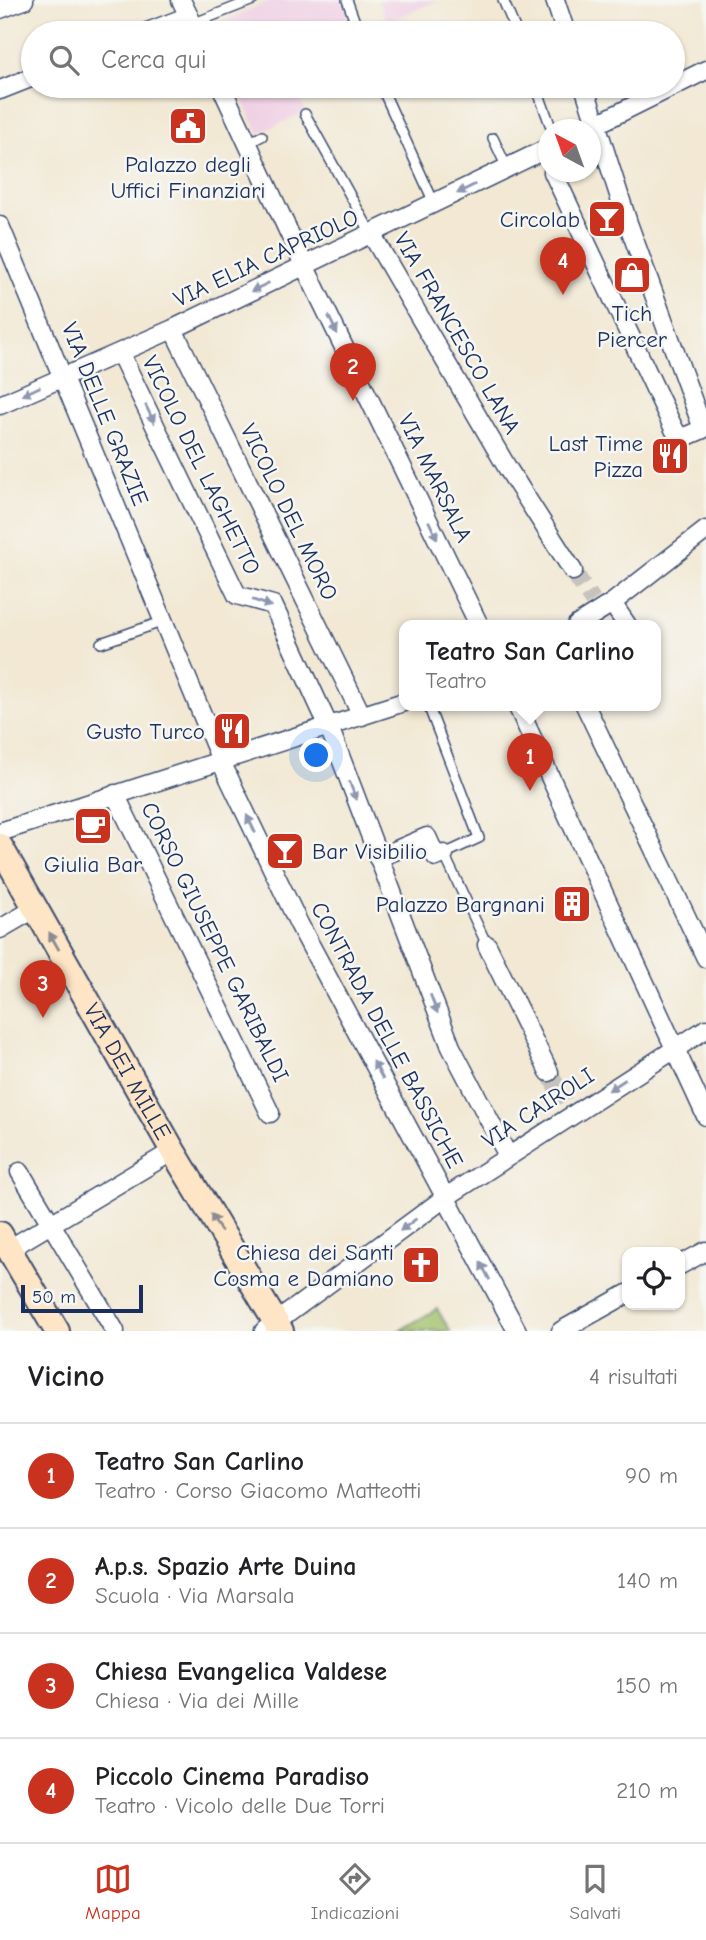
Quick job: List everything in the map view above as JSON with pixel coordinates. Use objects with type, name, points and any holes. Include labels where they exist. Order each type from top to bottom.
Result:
[{"type":"main road","name":"VIA DEI MILLE","points":[[0,847],[274,1329]]},
{"type":"main road","points":[[4,1242],[57,1331]]},
{"type":"street","points":[[0,9],[24,0]]},
{"type":"street","points":[[555,0],[562,21]]},
{"type":"street","points":[[685,80],[706,70]]},
{"type":"street","points":[[0,90],[21,82]]},
{"type":"street","name":"VIA MARSALA","points":[[229,98],[255,139],[304,265],[477,620]]},
{"type":"street","points":[[586,98],[590,119]]},
{"type":"street","points":[[601,122],[650,98]]},
{"type":"street","points":[[558,182],[674,429],[680,439],[704,429],[601,153]]},
{"type":"street","name":"VIA ELIA CAPRIOLO","points":[[0,405],[173,330],[507,168],[538,156]]},
{"type":"street","name":"VIA DELLE GRAZIE","points":[[0,226],[221,758]]},
{"type":"street","name":"VIA FRANCESCO LANA","points":[[372,235],[508,469],[573,571]]},
{"type":"street","name":"VICOLO DEL MORO","points":[[173,330],[362,716]]},
{"type":"street","name":"VICOLO DEL LAGHETTO","points":[[120,353],[237,595],[273,605],[329,727],[451,1047],[508,1156]]},
{"type":"street","points":[[583,620],[706,530]]},
{"type":"street","points":[[601,605],[620,620]]},
{"type":"street","name":"CORSO GIUSEPPE GARIBALDI","points":[[0,832],[221,758],[399,704]]},
{"type":"street","points":[[520,711],[706,1116]]},
{"type":"street","points":[[588,711],[706,958]]},
{"type":"street","name":"CONTRADA DELLE BASSICHE","points":[[221,758],[299,924],[517,1331]]},
{"type":"street","name":"CORSO GIUSEPPE GARIBALDI","points":[[115,794],[270,1113]]},
{"type":"street","points":[[378,858],[426,837],[436,857],[444,854]]},
{"type":"street","points":[[0,929],[36,908]]},
{"type":"street","points":[[487,945],[550,1072]]},
{"type":"street","name":"VIA CAIROLI","points":[[274,1329],[446,1197],[508,1156],[567,1109],[706,1029]]},
{"type":"street","name":"VIA DEI MILLE","points":[[4,1242],[50,1224],[173,1151]]},
{"type":"street","points":[[20,1172],[115,1331]]},
{"type":"street","points":[[685,1262],[706,1251]]},
{"type":"street","points":[[561,1331],[622,1297]]},
{"type":"lane","points":[[190,18],[253,0]]},
{"type":"lane","points":[[347,0],[355,21]]},
{"type":"lane","points":[[503,0],[512,21]]},
{"type":"lane","points":[[387,98],[435,205]]},
{"type":"lane","points":[[540,98],[548,119]]},
{"type":"lane","name":"VIA FRANCESCO LANA","points":[[305,114],[372,235]]},
{"type":"lane","points":[[493,138],[507,168]]},
{"type":"lane","points":[[100,643],[164,621]]},
{"type":"lane","points":[[430,711],[479,838],[444,854],[487,945]]},
{"type":"shaded area","points":[[272,0],[343,0],[351,21],[224,21]]},
{"type":"shaded area","points":[[378,0],[439,0],[389,21],[387,21]]},
{"type":"shaded area","points":[[242,98],[299,98],[306,111],[259,134]]},
{"type":"green space","points":[[437,1309],[450,1331],[399,1331]]},
{"type":"tunnel","points":[[573,571],[593,601]]},
{"type":"tunnel","points":[[549,1072],[564,1102]]},
{"type":"place","name":"Palazzo degli Uffici Finanziari","points":[[188,126]]},
{"type":"place","name":"Circolab","points":[[607,219]]},
{"type":"place","name":"Tich Piercer","points":[[632,275]]},
{"type":"place","name":"Piccolo Cinema Paradiso","points":[[563,295]]},
{"type":"place","name":"A.p.s. Spazio Arte Duina","points":[[353,401]]},
{"type":"place","name":"Last Time Pizza","points":[[670,456]]},
{"type":"place","name":"Gusto Turco","points":[[232,731]]},
{"type":"place","name":"Teatro San Carlino","points":[[530,791]]},
{"type":"place","name":"Giulia Bar","points":[[93,826]]},
{"type":"place","name":"Bar Visibilio","points":[[285,851]]},
{"type":"place","name":"Palazzo Bargnani","points":[[572,904]]},
{"type":"place","name":"Chiesa Evangelica Valdese","points":[[43,1018]]},
{"type":"place","name":"Chiesa dei Santi Cosma e Damiano","points":[[421,1265]]}]
